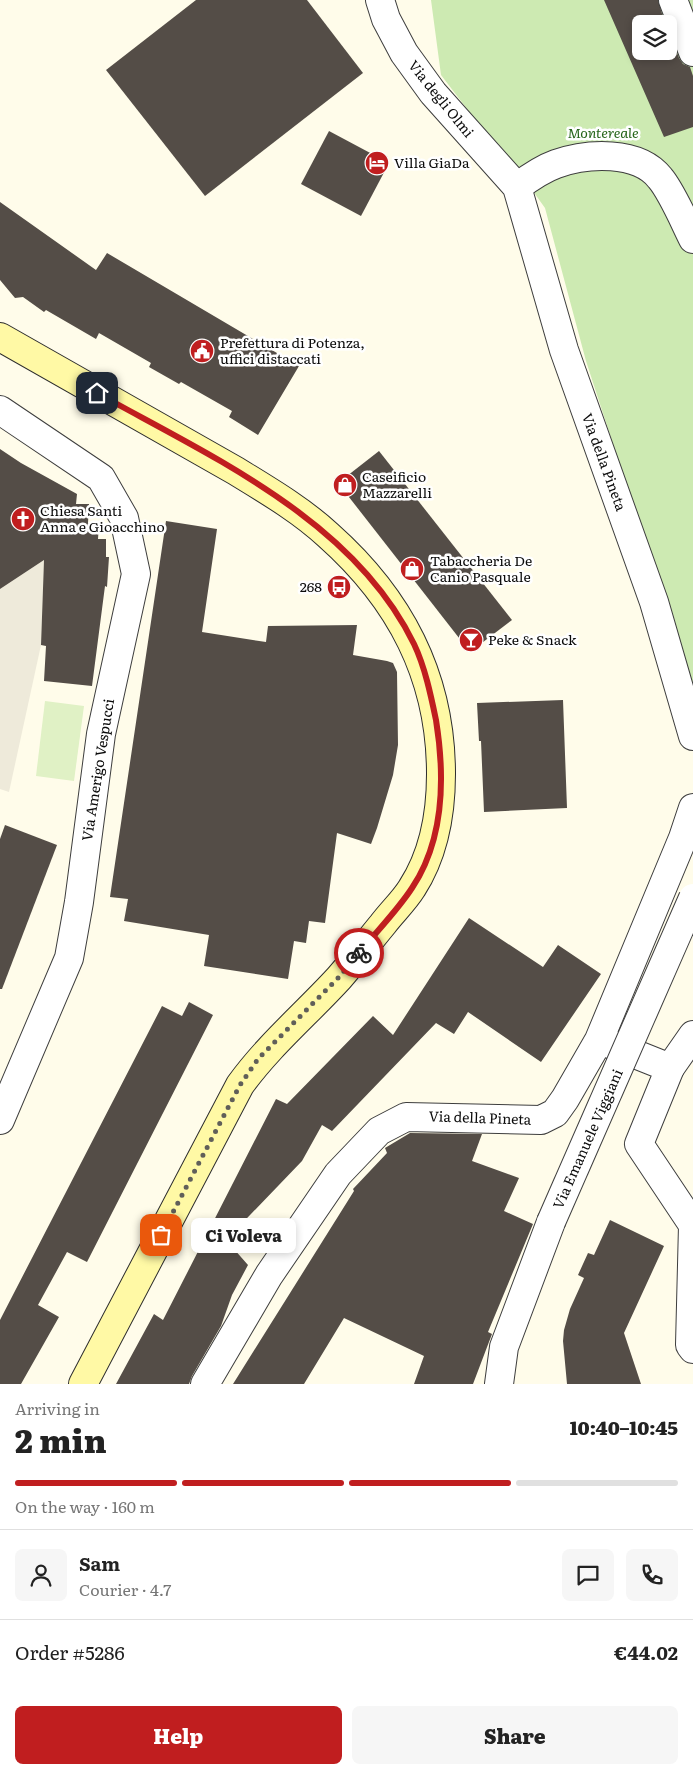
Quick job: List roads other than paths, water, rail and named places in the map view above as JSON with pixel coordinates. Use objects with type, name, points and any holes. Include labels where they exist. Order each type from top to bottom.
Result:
[{"type":"street","name":"Via degli Olmi","points":[[380,0],[386,20],[404,53],[427,85],[517,187]]},
{"type":"street","points":[[673,0],[693,52]]},
{"type":"street","points":[[517,187],[536,174],[556,164],[583,158],[610,157],[634,160],[648,166],[661,178],[693,238]]},
{"type":"street","name":"Via della Pineta","points":[[517,187],[564,350],[654,602],[693,736]]},
{"type":"street","points":[[0,337],[271,492],[328,534],[368,576],[393,607],[415,646],[432,700],[441,749],[440,798],[436,830],[428,858],[412,888],[339,977],[258,1059],[240,1085],[83,1384]]},
{"type":"street","name":"Via Amerigo Vespucci","points":[[0,410],[101,478],[124,518],[136,574],[101,734],[79,902],[69,958],[0,1120]]},
{"type":"street","name":"Via della Pineta","points":[[205,1384],[269,1275],[338,1174],[379,1131],[406,1116],[541,1120],[555,1113],[576,1083],[599,1040],[683,838],[693,808]]},
{"type":"street","name":"Via Emanuele Viggiani","points":[[498,1384],[504,1347],[551,1222],[693,898]]},
{"type":"street","points":[[693,1035],[670,1068],[639,1144],[692,1225],[690,1345],[693,1349]]},
{"type":"street","points":[[599,1040],[670,1068]]},
{"type":"place","name":"Villa GiaDa","points":[[377,163]]},
{"type":"place","name":"Prefettura di Potenza, uffici distaccati","points":[[202,351]]},
{"type":"place","name":"Caseificio Mazzarelli","points":[[345,485]]},
{"type":"place","name":"Chiesa Santi Anna e Gioacchino","points":[[23,519]]},
{"type":"place","name":"Tabaccheria De Canio Pasquale","points":[[412,569]]},
{"type":"place","name":"268","points":[[339,587]]},
{"type":"place","name":"Peke & Snack","points":[[471,640]]},
{"type":"place","name":"Ci Voleva","points":[[161,1235]]},
{"type":"park label","name":"Montereale","points":[[603,133]]}]
